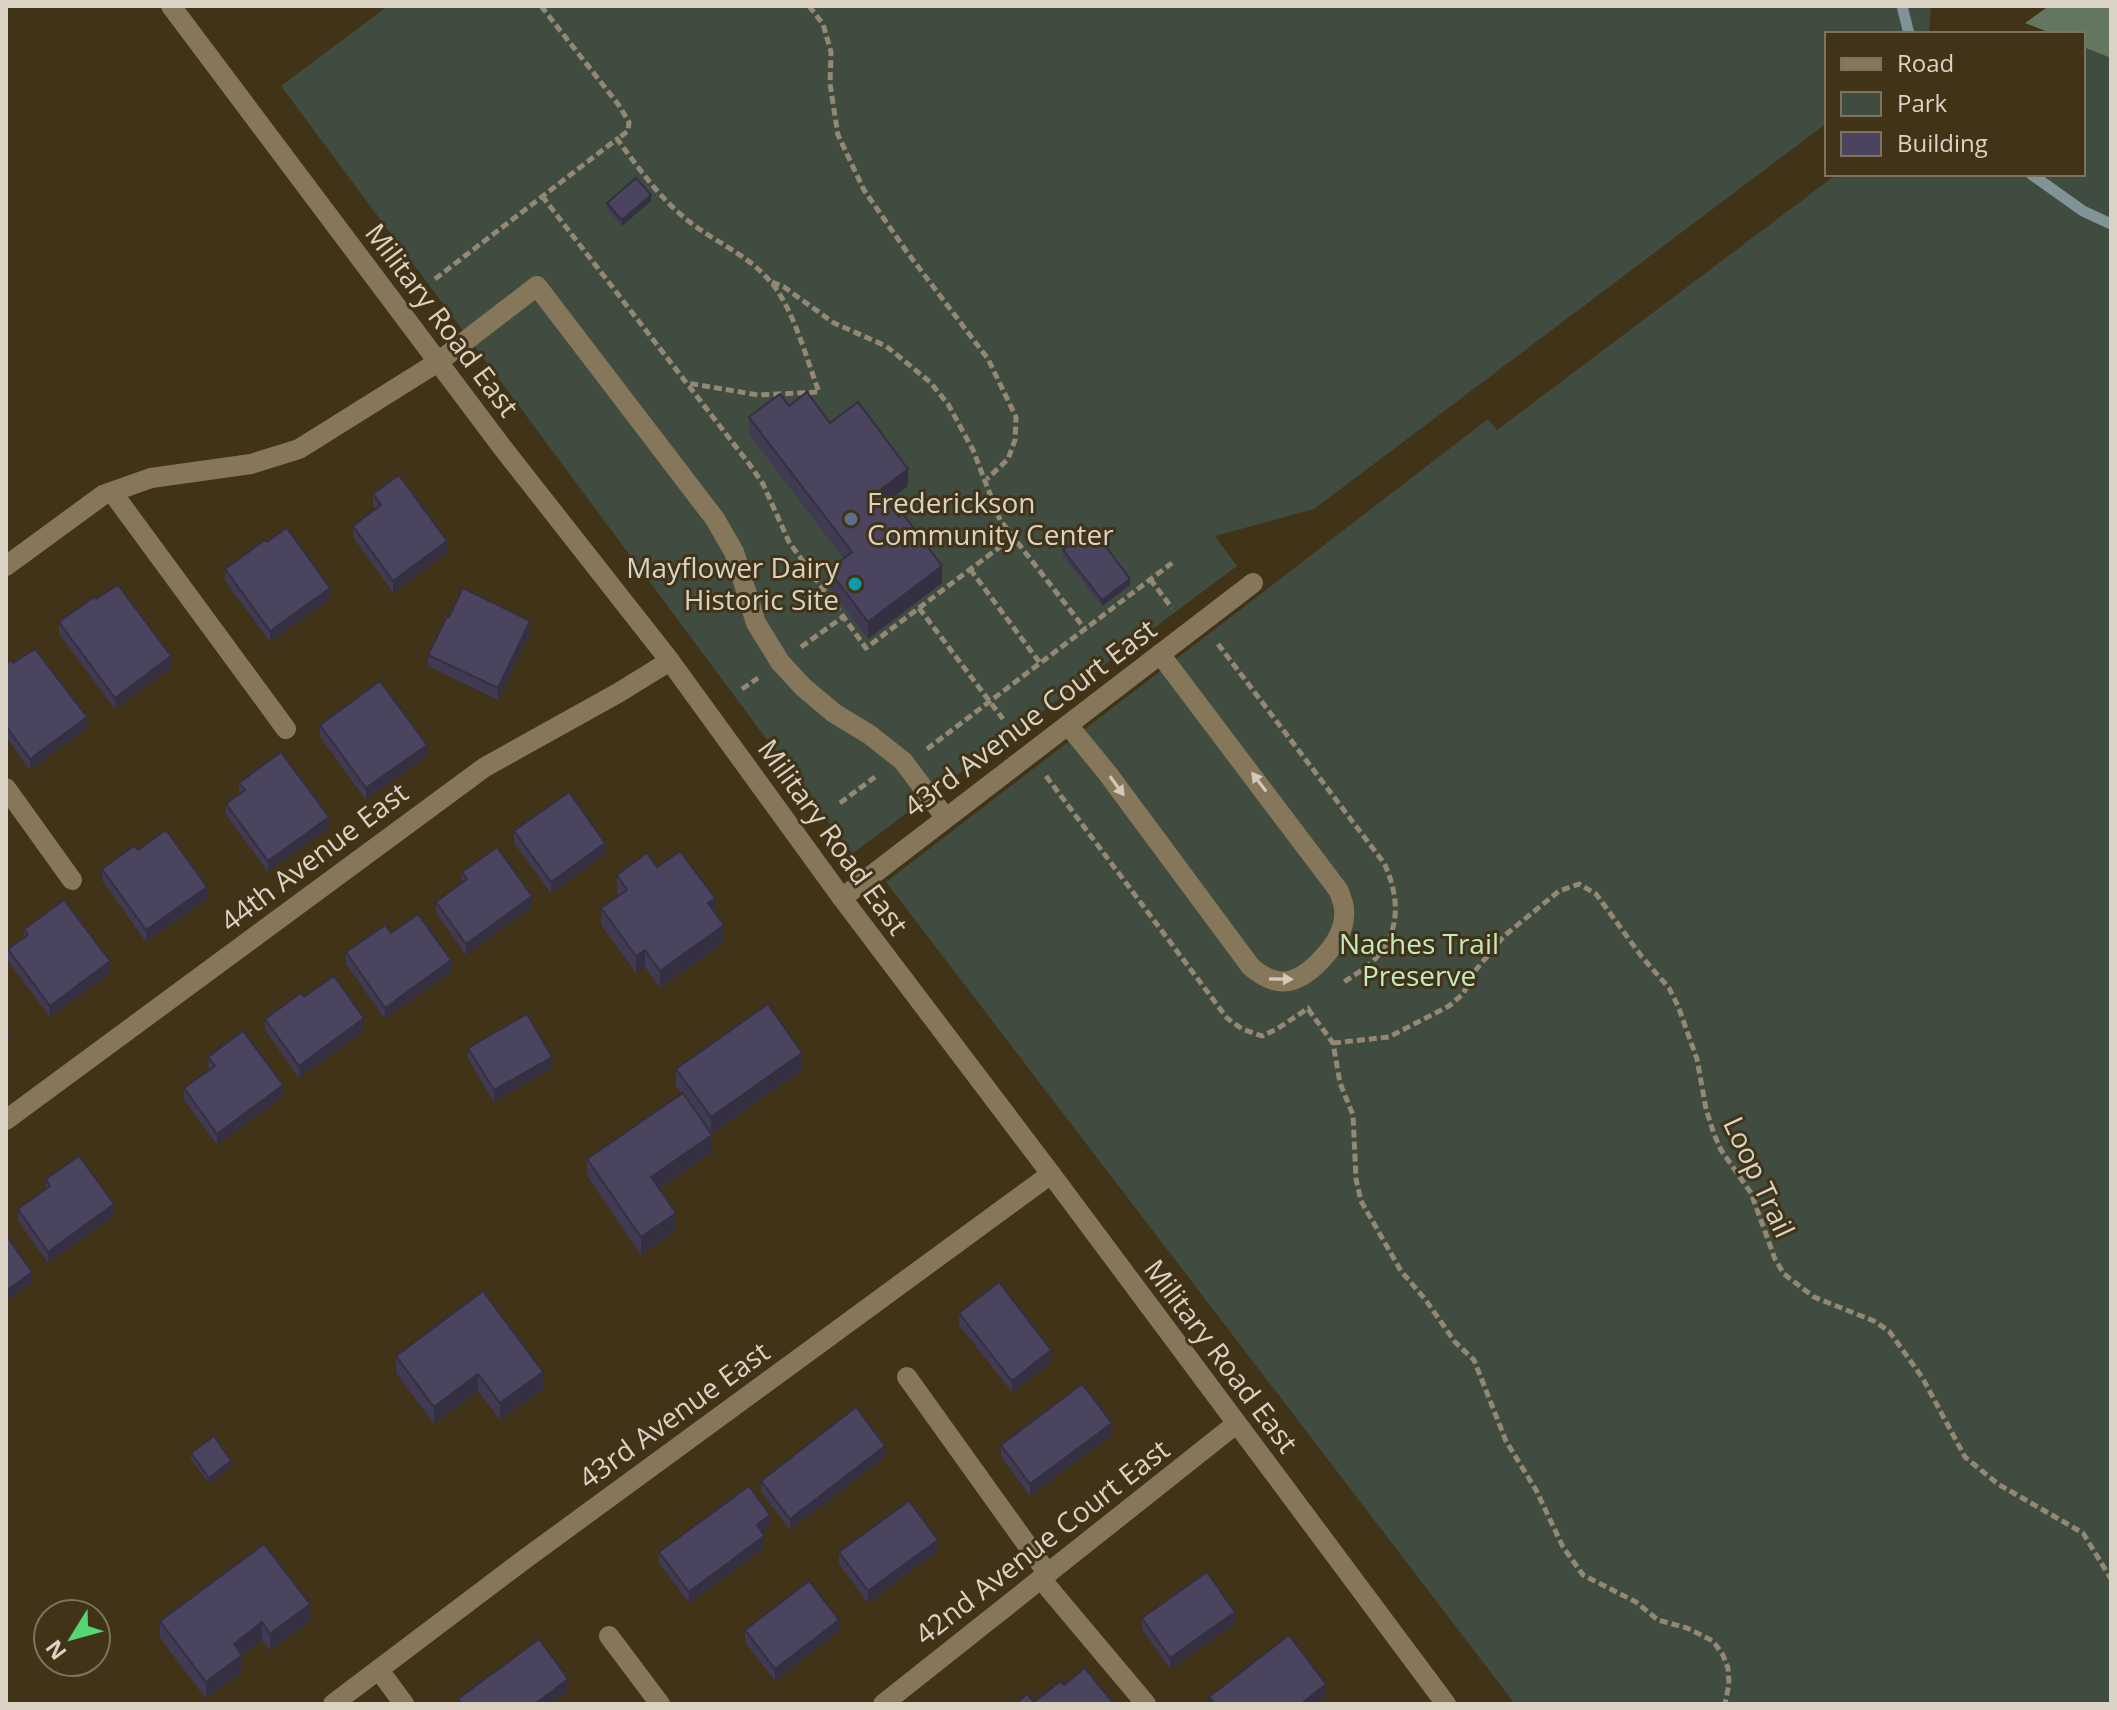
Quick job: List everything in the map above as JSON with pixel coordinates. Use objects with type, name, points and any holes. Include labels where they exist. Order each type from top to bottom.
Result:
[{"type":"street","name":"Military Road East","points":[[171,6],[438,362],[670,661],[842,898],[1446,1704]]},
{"type":"street","points":[[6,566],[103,495],[151,478],[251,464],[299,449],[438,362],[537,286],[715,519],[734,552],[756,623],[778,659],[813,696],[903,761],[945,817]]},
{"type":"street","points":[[112,492],[286,729]]},
{"type":"street","name":"43rd Avenue Court East","points":[[842,898],[1253,583]]},
{"type":"street","points":[[1068,725],[1251,967],[1264,978],[1281,983],[1305,977],[1337,943],[1344,909],[1339,891],[1160,654]]},
{"type":"street","name":"44th Avenue East","points":[[6,1120],[473,775],[670,661]]},
{"type":"street","points":[[6,788],[72,880]]},
{"type":"street","name":"43rd Avenue East","points":[[333,1704],[550,1540],[1051,1174]]},
{"type":"street","points":[[907,1377],[1044,1576],[1146,1704]]},
{"type":"street","name":"42nd Avenue Court East","points":[[883,1704],[1236,1424]]},
{"type":"street","points":[[609,1636],[660,1704]]},
{"type":"street","points":[[379,1670],[404,1704]]},
{"type":"path","points":[[435,279],[628,131],[629,122],[618,104],[541,6]]},
{"type":"path","points":[[809,6],[823,24],[831,52],[830,84],[838,135],[864,190],[988,359],[1016,417],[1015,440],[1008,459],[987,479]]},
{"type":"path","points":[[617,139],[671,207],[748,259],[771,282],[786,306],[819,392],[758,395],[687,383]]},
{"type":"path","points":[[542,196],[763,484],[789,542],[866,648],[1013,537]]},
{"type":"path","points":[[771,282],[784,287],[816,313],[886,346],[920,373],[948,404],[987,479],[1000,520],[1085,629]]},
{"type":"path","points":[[924,751],[1172,563]]},
{"type":"path","points":[[970,569],[1040,663]]},
{"type":"path","points":[[919,608],[1003,719]]},
{"type":"path","points":[[799,648],[843,617]]},
{"type":"path","points":[[1213,636],[1384,863],[1394,884],[1398,909],[1390,935],[1376,958],[1340,985]]},
{"type":"path","points":[[1040,767],[1227,1018],[1242,1029],[1262,1036],[1319,1001]]},
{"type":"path","points":[[840,803],[886,769]]},
{"type":"path","name":"Loop Trail","points":[[1333,1043],[1389,1037],[1423,1021],[1463,994],[1492,949],[1559,891],[1579,884],[1596,894],[1669,988],[1678,1006],[1697,1059],[1714,1134],[1721,1150],[1751,1193],[1775,1259],[1784,1274],[1814,1297],[1874,1321],[1889,1331],[1922,1377],[1965,1457],[1998,1484],[2083,1533],[2111,1579]]},
{"type":"path","points":[[1308,1009],[1333,1043],[1340,1083],[1353,1115],[1361,1201],[1401,1271],[1455,1342],[1474,1360],[1506,1441],[1536,1490],[1563,1547],[1583,1575],[1636,1602],[1658,1620],[1699,1633],[1713,1641],[1728,1668],[1725,1704]]},
{"type":"green space","points":[[388,6],[1931,6],[1929,32],[1825,32],[1825,125],[1314,509],[1215,536],[1237,566],[852,854],[281,86]]},
{"type":"green space","points":[[2049,6],[2111,6],[2111,58],[2085,48],[2085,32],[2048,32],[2025,23]]},
{"type":"green space","name":"Naches Trail Preserve","points":[[2085,48],[2111,58],[2111,1704],[1515,1704],[886,882],[1488,419],[1497,430],[1834,176],[2085,176]]},
{"type":"building","points":[[636,178],[651,195],[622,220],[607,203]]},
{"type":"building","name":"Frederickson Community Center","points":[[807,392],[830,423],[858,402],[908,469],[879,491],[899,517],[903,514],[942,566],[868,622],[829,570],[852,552],[749,417],[780,394],[789,406]]},
{"type":"building","points":[[399,475],[447,541],[393,581],[353,526],[381,505],[373,494]]},
{"type":"building","points":[[287,528],[330,588],[270,631],[225,569]]},
{"type":"building","points":[[1092,528],[1130,579],[1102,600],[1063,550]]},
{"type":"building","points":[[118,585],[171,656],[115,698],[59,622],[94,597],[96,599]]},
{"type":"building","points":[[463,588],[530,621],[498,688],[428,655]]},
{"type":"building","points":[[35,649],[87,717],[30,759],[6,726],[6,664]]},
{"type":"building","points":[[380,681],[427,745],[366,788],[320,725]]},
{"type":"building","points":[[281,752],[329,817],[268,861],[226,804],[245,790],[239,783]]},
{"type":"building","points":[[569,792],[605,843],[551,882],[514,831]]},
{"type":"building","points":[[166,830],[207,887],[146,930],[102,869],[134,846],[138,850]]},
{"type":"building","points":[[497,847],[532,896],[466,944],[436,902],[467,879],[462,872]]},
{"type":"building","points":[[680,851],[715,898],[708,903],[724,925],[660,971],[645,950],[636,956],[601,908],[627,890],[617,875],[647,853],[657,867]]},
{"type":"building","points":[[64,900],[110,961],[50,1006],[8,949],[28,935],[24,929]]},
{"type":"building","points":[[418,914],[451,960],[385,1008],[346,952],[385,925],[391,933]]},
{"type":"building","points":[[334,976],[364,1018],[299,1066],[265,1019],[301,993],[304,997]]},
{"type":"building","points":[[768,1004],[802,1053],[711,1117],[676,1069]]},
{"type":"building","points":[[527,1014],[552,1057],[494,1090],[468,1048]]},
{"type":"building","points":[[243,1031],[283,1085],[217,1134],[184,1088],[215,1066],[208,1057]]},
{"type":"building","points":[[683,1093],[712,1135],[651,1177],[676,1213],[641,1237],[587,1159]]},
{"type":"building","points":[[79,1156],[114,1204],[48,1252],[18,1209],[50,1186],[46,1179]]},
{"type":"building","points":[[6,1235],[32,1272],[6,1291]]},
{"type":"building","points":[[999,1282],[1051,1350],[1012,1381],[959,1313]]},
{"type":"building","points":[[483,1291],[543,1372],[500,1403],[478,1374],[434,1407],[396,1356]]},
{"type":"building","points":[[1082,1384],[1112,1423],[1030,1484],[1001,1445]]},
{"type":"building","points":[[856,1407],[885,1446],[790,1519],[761,1481]]},
{"type":"building","points":[[214,1436],[231,1461],[209,1478],[191,1453]]},
{"type":"building","points":[[749,1486],[770,1515],[757,1525],[764,1536],[689,1592],[659,1552]]},
{"type":"building","points":[[909,1501],[938,1540],[868,1591],[839,1552]]},
{"type":"building","points":[[264,1544],[310,1604],[270,1634],[262,1622],[234,1644],[242,1655],[206,1682],[160,1621]]},
{"type":"building","points":[[1207,1572],[1235,1612],[1170,1658],[1142,1618]]},
{"type":"building","points":[[809,1581],[839,1620],[775,1669],[745,1630]]},
{"type":"building","points":[[1289,1635],[1326,1684],[1301,1704],[1215,1704],[1209,1697]]},
{"type":"building","points":[[539,1639],[568,1679],[535,1704],[462,1704],[458,1699]]},
{"type":"building","points":[[1085,1668],[1114,1704],[1015,1704],[1027,1694],[1034,1702],[1061,1681],[1064,1685]]},
{"type":"waterway","points":[[1902,6],[1908,32]]},
{"type":"waterway","points":[[2034,176],[2083,211],[2111,224]]},
{"type":"place","name":"Frederickson Community Center","points":[[851,519]]},
{"type":"place","name":"Mayflower Dairy Historic Site","points":[[855,584]]}]
